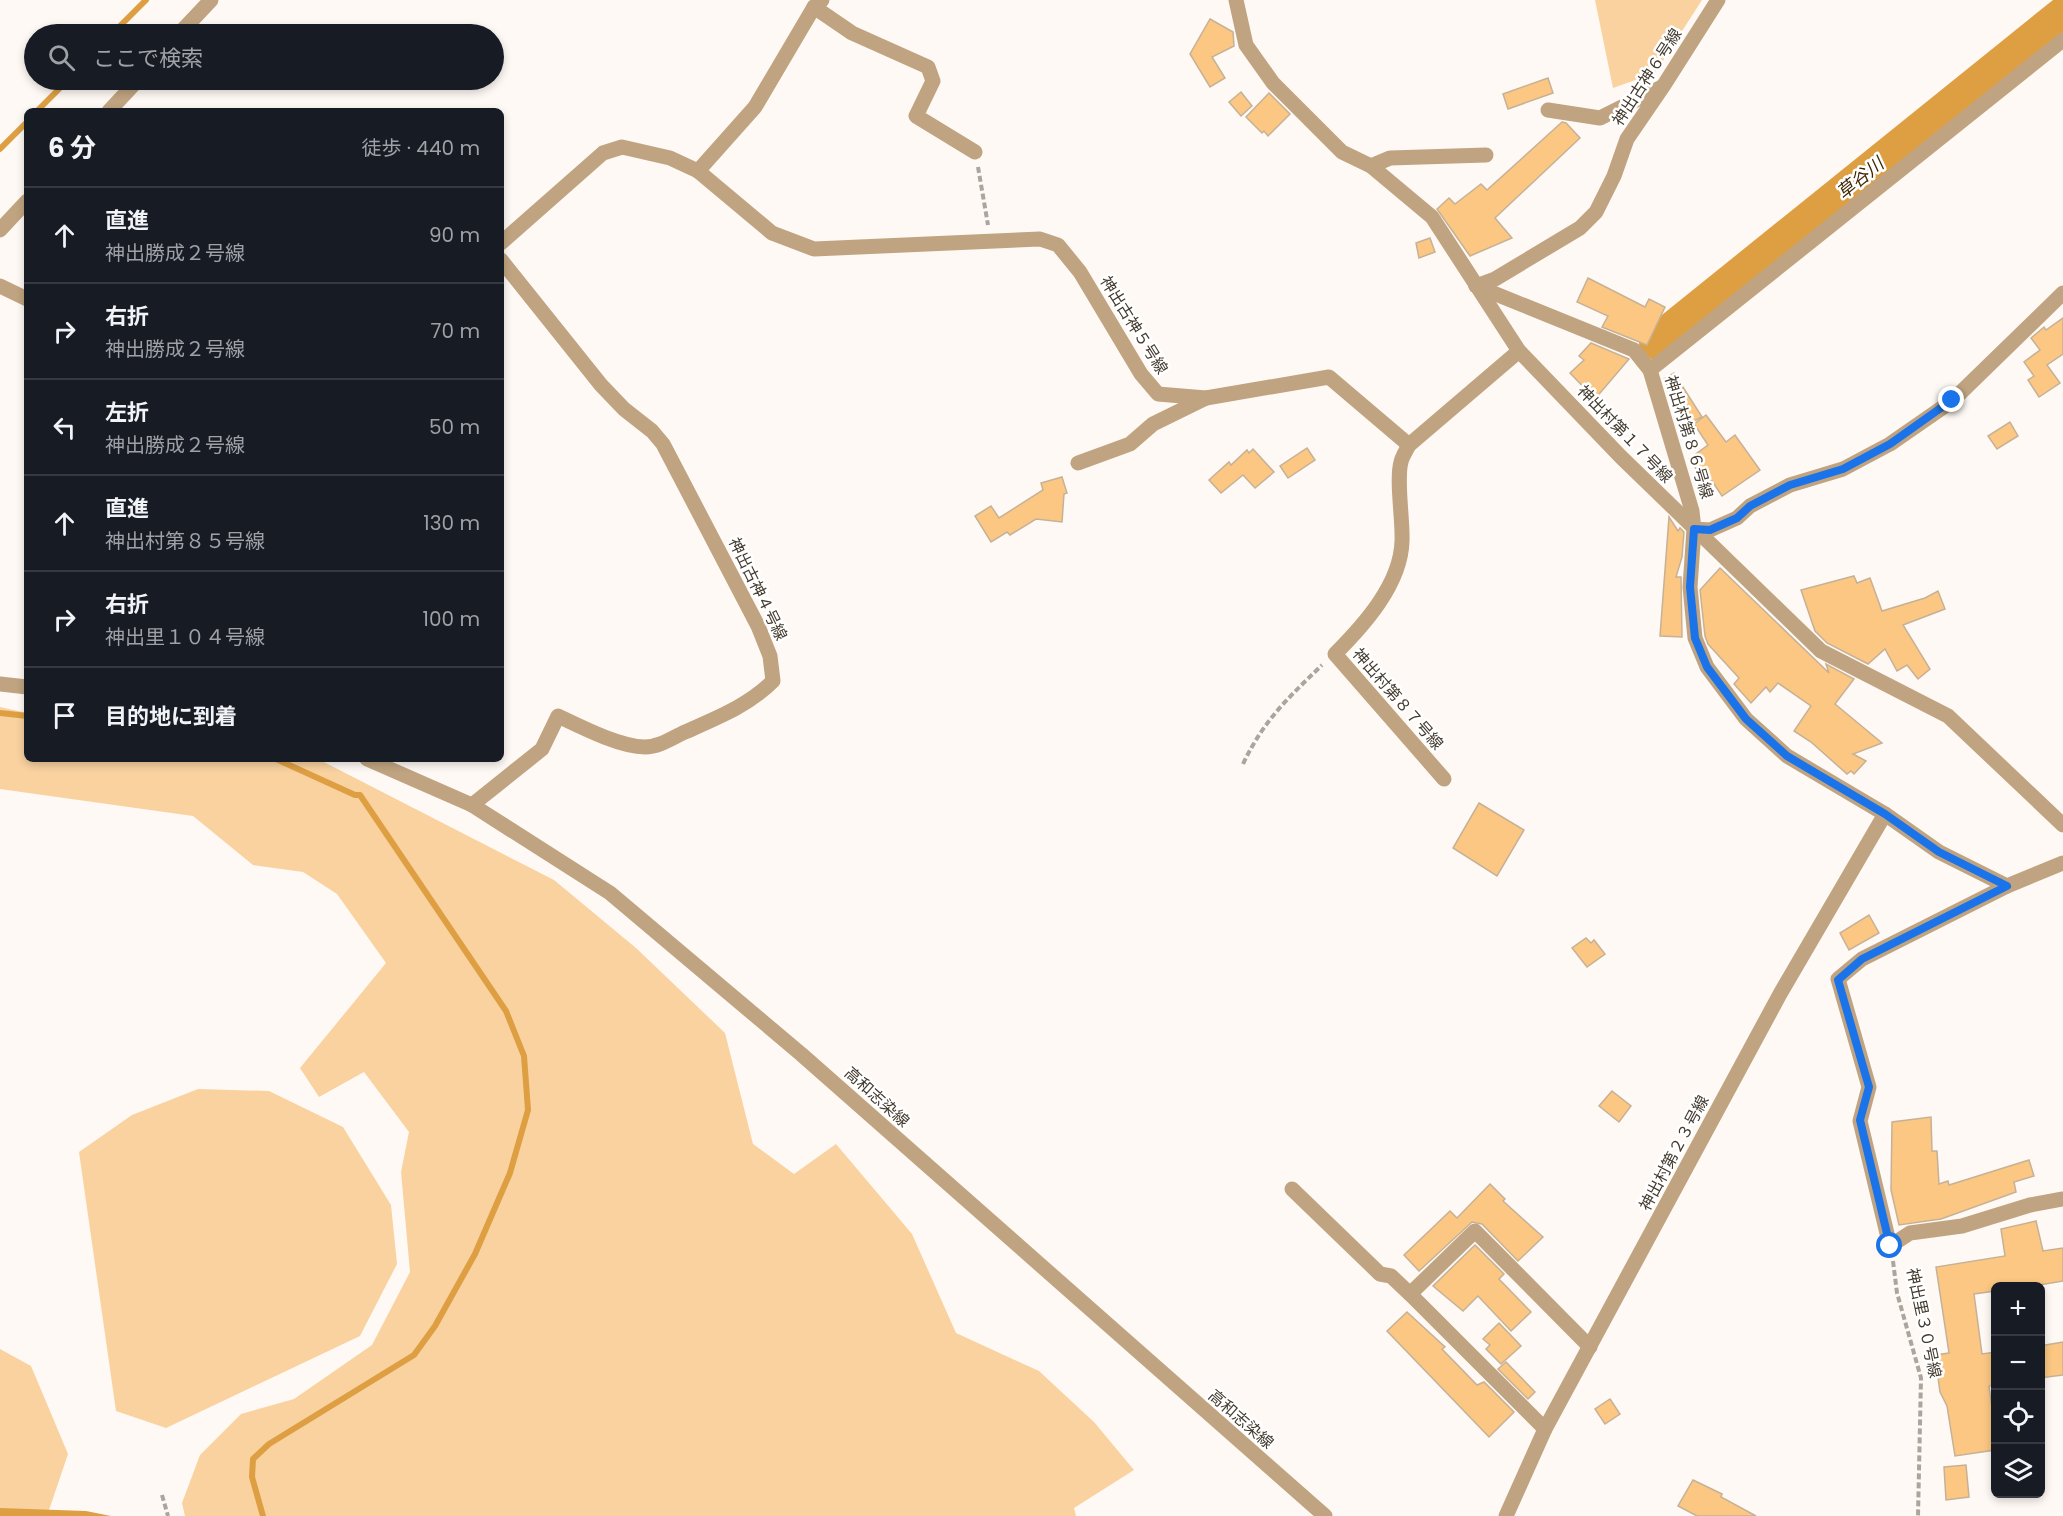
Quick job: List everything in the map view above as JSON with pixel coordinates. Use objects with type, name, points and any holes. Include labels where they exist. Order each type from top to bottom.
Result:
[{"type":"street","points":[[188,24],[211,0]]},
{"type":"street","name":"神出村第１７号線","points":[[1236,0],[1246,45],[1273,83],[1342,152],[1371,166],[1431,217],[1519,351],[1694,529],[1821,651],[1948,716],[2063,825]]},
{"type":"street","name":"神出古神６号線","points":[[1476,286],[1495,279],[1580,228],[1596,212],[1614,176],[1627,139],[1664,86],[1718,0]]},
{"type":"street","points":[[698,171],[755,107],[818,4],[852,33],[928,67],[933,81],[916,116],[975,152]]},
{"type":"street","points":[[1650,370],[2063,40]]},
{"type":"street","points":[[1548,110],[1600,118],[1664,86]]},
{"type":"street","points":[[112,108],[129,90]]},
{"type":"street","name":"神出古神５号線","points":[[504,240],[603,153],[622,147],[670,158],[698,171],[772,233],[814,249],[1041,239],[1058,245],[1080,272],[1141,374],[1158,394],[1206,398],[1329,377],[1409,445]]},
{"type":"street","points":[[1371,166],[1390,158],[1486,155]]},
{"type":"street","points":[[0,230],[24,204]]},
{"type":"street","name":"神出古神４号線","points":[[472,805],[542,748],[558,716],[594,734],[645,747],[658,745],[716,720],[759,695],[772,681],[770,656],[758,626],[663,444],[652,431],[624,409],[601,385],[504,264]]},
{"type":"street","points":[[0,286],[24,298]]},
{"type":"street","name":"神出村第８６号線","points":[[1476,286],[1634,350],[1650,370],[1692,511],[1694,529],[1690,587],[1695,638],[1707,667],[1746,719],[1787,756],[1885,814],[1939,852],[2007,886]]},
{"type":"street","points":[[1694,529],[1710,530],[1737,518],[1750,506],[1790,485],[1843,469],[1890,444],[1952,400],[2063,293]]},
{"type":"street","points":[[1409,445],[1519,351]]},
{"type":"street","points":[[1078,463],[1130,444],[1152,424],[1206,398]]},
{"type":"street","name":"神出村第８７号線","points":[[1409,445],[1400,463],[1402,543],[1398,567],[1382,597],[1353,636],[1335,654],[1444,779]]},
{"type":"street","points":[[0,684],[24,687]]},
{"type":"street","name":"高和志染線","points":[[373,762],[472,805],[610,893],[801,1054],[1325,1516]]},
{"type":"street","name":"神出村第２３号線","points":[[1506,1516],[1545,1429],[1775,1004],[1885,814]]},
{"type":"street","points":[[2063,863],[2007,886],[1862,959],[1838,980],[1869,1087],[1860,1120],[1890,1246],[1910,1233],[1962,1226],[2030,1205],[2063,1199]]},
{"type":"street","points":[[1293,1189],[1380,1274],[1391,1276],[1410,1294],[1545,1429]]},
{"type":"street","points":[[1410,1294],[1475,1231],[1590,1347]]},
{"type":"path","points":[[975,152],[991,241]]},
{"type":"path","points":[[1243,764],[1256,738],[1275,711],[1335,654]]},
{"type":"path","name":"神出里３０号線","points":[[1890,1246],[1897,1293],[1921,1378],[1918,1516]]},
{"type":"path","points":[[162,1495],[168,1516]]},
{"type":"shaded area","points":[[1595,0],[1702,0],[1655,73],[1613,88]]},
{"type":"shaded area","points":[[0,707],[24,712],[24,762],[324,762],[554,880],[636,948],[725,1033],[753,1144],[794,1174],[836,1144],[912,1234],[956,1333],[1039,1371],[1094,1422],[1134,1470],[1074,1508],[1076,1516],[185,1516],[182,1503],[200,1455],[241,1414],[294,1399],[372,1345],[410,1272],[401,1172],[409,1132],[364,1072],[319,1097],[300,1068],[386,963],[337,894],[303,872],[253,865],[193,816],[0,789]]},
{"type":"shaded area","points":[[198,1089],[269,1091],[343,1127],[391,1205],[397,1264],[360,1336],[166,1428],[116,1411],[79,1152],[132,1115]]},
{"type":"shaded area","points":[[0,1349],[31,1366],[68,1454],[47,1516],[0,1516]]},
{"type":"shaded area","points":[[0,1508],[86,1511],[111,1516],[0,1516]]},
{"type":"building","points":[[1210,19],[1233,32],[1234,46],[1212,57],[1225,78],[1210,87],[1190,54]]},
{"type":"building","points":[[1548,78],[1553,93],[1508,109],[1503,94]]},
{"type":"building","points":[[1241,92],[1252,106],[1241,116],[1229,102]]},
{"type":"building","points":[[1269,93],[1290,114],[1268,136],[1246,117]]},
{"type":"building","points":[[1562,122],[1566,123],[1580,138],[1495,218],[1512,238],[1470,256],[1437,209],[1449,198],[1455,204],[1481,184],[1487,190]]},
{"type":"building","points":[[1430,238],[1435,252],[1419,258],[1416,243]]},
{"type":"building","points":[[1588,278],[1645,307],[1649,299],[1665,307],[1647,345],[1602,327],[1608,316],[1577,302]]},
{"type":"building","points":[[2063,318],[2063,354],[2047,365],[2060,383],[2039,397],[2028,380],[2034,376],[2024,362],[2040,350],[2031,338],[2044,327],[2046,330]]},
{"type":"building","points":[[1591,343],[1629,359],[1595,399],[1570,373],[1584,360],[1579,356]]},
{"type":"building","points":[[1674,373],[1702,417],[1688,424],[1664,379]]},
{"type":"building","points":[[1706,415],[1726,442],[1735,435],[1760,470],[1722,496],[1712,481],[1707,484],[1689,459],[1708,445],[1694,424]]},
{"type":"building","points":[[2010,422],[2018,436],[1997,449],[1988,436]]},
{"type":"building","points":[[1307,448],[1315,460],[1288,478],[1280,466]]},
{"type":"building","points":[[1253,449],[1274,472],[1255,488],[1243,475],[1221,493],[1209,480],[1229,462],[1231,465],[1247,450],[1249,453]]},
{"type":"building","points":[[1062,477],[1067,493],[1064,494],[1062,522],[1036,519],[1010,535],[1007,532],[991,542],[975,516],[991,506],[999,518],[1043,490],[1041,483]]},
{"type":"building","points":[[1669,517],[1678,531],[1680,528],[1684,532],[1682,557],[1676,577],[1681,577],[1682,637],[1660,636]]},
{"type":"building","points":[[1720,568],[1829,673],[1826,664],[1854,679],[1835,704],[1882,743],[1853,754],[1866,761],[1854,774],[1851,771],[1847,774],[1811,742],[1794,731],[1811,706],[1778,683],[1770,692],[1766,687],[1751,703],[1734,684],[1739,678],[1708,644],[1705,636],[1700,590]]},
{"type":"building","points":[[1854,576],[1857,583],[1870,578],[1882,611],[1925,598],[1938,591],[1945,609],[1903,625],[1930,669],[1918,679],[1907,665],[1897,671],[1885,649],[1868,664],[1827,643],[1815,631],[1801,590]]},
{"type":"building","points":[[1479,803],[1524,830],[1497,876],[1453,848]]},
{"type":"building","points":[[1869,915],[1879,933],[1849,950],[1840,933]]},
{"type":"building","points":[[1586,938],[1591,943],[1594,940],[1605,954],[1587,967],[1572,948]]},
{"type":"building","points":[[1612,1091],[1631,1106],[1619,1122],[1599,1106]]},
{"type":"building","points":[[1931,1117],[1932,1151],[1937,1151],[1939,1184],[1948,1181],[1949,1185],[2029,1160],[2034,1176],[2014,1182],[2016,1192],[1941,1219],[1899,1225],[1891,1190],[1892,1122]]},
{"type":"building","points":[[1490,1184],[1505,1199],[1503,1201],[1543,1237],[1518,1261],[1482,1224],[1472,1222],[1419,1271],[1404,1255],[1450,1211],[1457,1218]]},
{"type":"building","points":[[2036,1221],[2043,1251],[2063,1248],[2063,1281],[2045,1284],[2045,1282],[1991,1282],[1991,1292],[1974,1294],[1982,1354],[1991,1353],[1991,1386],[1989,1386],[1991,1451],[1955,1456],[1947,1406],[1940,1392],[1935,1355],[1949,1353],[1936,1267],[2005,1256],[2001,1229]]},
{"type":"building","points":[[1475,1245],[1504,1274],[1499,1279],[1531,1312],[1511,1331],[1478,1296],[1463,1311],[1433,1286]]},
{"type":"building","points":[[1407,1312],[1445,1347],[1442,1349],[1477,1385],[1484,1382],[1514,1412],[1489,1437],[1387,1331]]},
{"type":"building","points":[[1499,1323],[1521,1346],[1501,1364],[1486,1349],[1490,1345],[1483,1339]]},
{"type":"building","points":[[2063,1342],[2063,1375],[2045,1377],[2045,1345]]},
{"type":"building","points":[[1506,1362],[1535,1392],[1528,1399],[1498,1369]]},
{"type":"building","points":[[1610,1399],[1620,1414],[1605,1424],[1595,1409]]},
{"type":"building","points":[[1966,1465],[1969,1497],[1946,1500],[1944,1467]]},
{"type":"building","points":[[1693,1480],[1722,1494],[1721,1497],[1756,1516],[1697,1516],[1678,1506]]},
{"type":"waterway","points":[[122,24],[146,0]]},
{"type":"waterway","name":"草谷川","points":[[1657,342],[2063,15]]},
{"type":"waterway","points":[[40,108],[58,90]]},
{"type":"waterway","points":[[0,149],[24,125]]},
{"type":"waterway","points":[[0,713],[24,716]]},
{"type":"waterway","points":[[263,1516],[252,1477],[253,1459],[269,1444],[414,1355],[435,1326],[475,1254],[510,1173],[528,1110],[524,1056],[506,1011],[360,795],[355,795],[283,762]]},
{"type":"route","points":[[1890,1246],[1860,1120],[1869,1087],[1838,980],[1862,959],[2007,886],[1939,852],[1885,814],[1787,756],[1746,719],[1707,667],[1695,638],[1690,587],[1694,529],[1710,530],[1737,518],[1750,506],[1790,485],[1843,469],[1890,444],[1952,400]]}]
